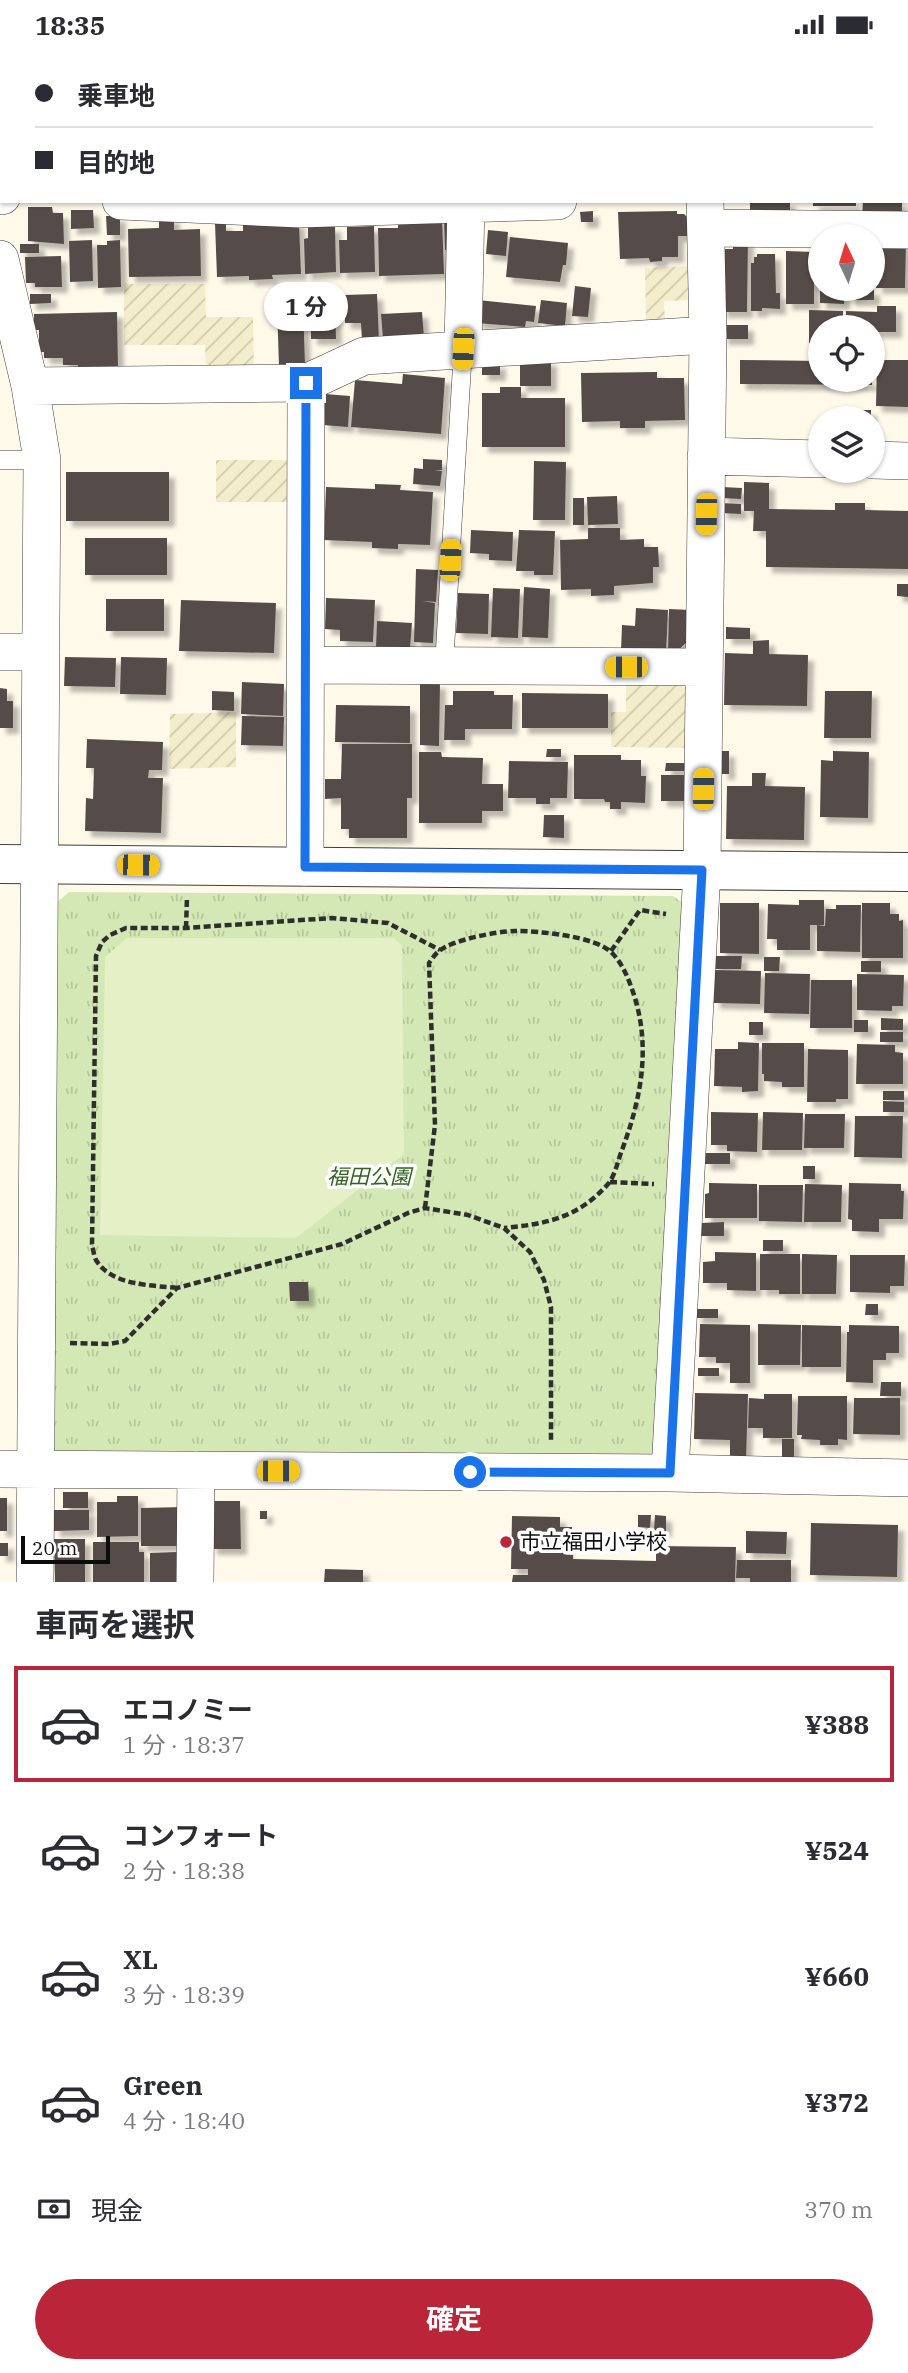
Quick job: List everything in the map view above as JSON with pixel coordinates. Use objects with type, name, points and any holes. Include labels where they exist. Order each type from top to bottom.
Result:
[{"type":"street","points":[[166,203],[300,209],[442,203]]},
{"type":"street","points":[[463,349],[466,203]]},
{"type":"street","points":[[670,1473],[702,870],[708,335],[705,215],[908,230]]},
{"type":"street","points":[[0,259],[30,387],[42,460],[36,1582]]},
{"type":"street","points":[[30,387],[306,383],[363,356],[708,335]]},
{"type":"street","points":[[305,867],[306,383]]},
{"type":"street","points":[[706,456],[808,459]]},
{"type":"street","points":[[885,460],[908,461]]},
{"type":"street","points":[[0,652],[41,652]]},
{"type":"street","points":[[307,665],[704,667]]},
{"type":"street","points":[[0,864],[908,872]]},
{"type":"street","points":[[0,1469],[670,1473],[908,1478]]},
{"type":"street","points":[[195,1582],[196,1470]]},
{"type":"lane","points":[[444,666],[463,349]]},
{"type":"lane","points":[[0,460],[42,460]]},
{"type":"path","points":[[611,951],[640,910],[700,918]]},
{"type":"path","points":[[440,950],[388,923],[342,919],[126,928],[110,935],[102,943],[96,956],[92,1244],[95,1259],[107,1272],[125,1281],[177,1288],[342,1244],[408,1213],[425,1208],[468,1215],[503,1228],[530,1252],[544,1280],[551,1307],[551,1472]]},
{"type":"path","points":[[425,1208],[435,1125],[429,963],[440,950],[499,931],[529,931],[582,939],[611,951],[628,976],[639,1013],[643,1070],[634,1117],[610,1182],[582,1207],[558,1220],[503,1228]]},
{"type":"path","points":[[610,1182],[685,1186]]},
{"type":"path","points":[[37,1342],[109,1344],[125,1341],[177,1288]]},
{"type":"shaded area","points":[[689,266],[690,300],[664,301],[665,322],[646,323],[645,268]]},
{"type":"shaded area","points":[[124,284],[205,284],[206,317],[253,317],[254,370],[206,370],[205,345],[124,345]]},
{"type":"shaded area","points":[[216,460],[291,460],[291,502],[216,502]]},
{"type":"shaded area","points":[[626,683],[681,684],[691,694],[691,748],[611,747],[611,712],[626,712]]},
{"type":"shaded area","points":[[236,712],[236,767],[169,769],[170,714]]},
{"type":"green space","name":"福田公園","points":[[69,892],[673,896],[687,906],[660,1450],[649,1462],[63,1458],[51,1446],[55,904]]},
{"type":"green space","points":[[127,938],[394,938],[402,946],[404,1154],[296,1238],[100,1235],[105,957]]},
{"type":"building","points":[[750,203],[790,203],[790,211],[750,210]]},
{"type":"building","points":[[813,203],[856,203],[856,206],[813,206]]},
{"type":"building","points":[[863,203],[902,203],[902,212],[862,216]]},
{"type":"building","points":[[28,207],[52,207],[53,213],[63,213],[64,244],[28,241]]},
{"type":"building","points":[[71,210],[93,210],[94,228],[71,229]]},
{"type":"building","points":[[593,211],[593,222],[581,222],[580,212]]},
{"type":"building","points":[[677,211],[677,214],[684,214],[688,218],[689,236],[678,236],[678,257],[662,257],[662,261],[650,262],[649,258],[620,259],[618,212]]},
{"type":"building","points":[[106,216],[120,216],[120,235],[107,235]]},
{"type":"building","points":[[159,217],[174,217],[174,230],[200,229],[201,276],[129,277],[128,229],[159,228]]},
{"type":"building","points":[[243,217],[299,222],[301,274],[272,275],[273,279],[249,280],[249,276],[217,277],[215,223],[226,223],[226,231],[243,231]]},
{"type":"building","points":[[442,217],[444,274],[379,276],[378,228],[398,228],[398,219]]},
{"type":"building","points":[[444,218],[455,218],[456,250],[445,250]]},
{"type":"building","points":[[335,226],[336,272],[305,274],[304,239],[308,238],[308,227]]},
{"type":"building","points":[[374,226],[375,272],[340,273],[339,240],[347,240],[347,227]]},
{"type":"building","points":[[488,230],[508,232],[506,256],[486,254]]},
{"type":"building","points":[[510,237],[568,243],[566,265],[563,265],[560,282],[506,277]]},
{"type":"building","points":[[733,239],[748,239],[747,312],[721,312],[722,249],[733,249]]},
{"type":"building","points":[[92,240],[93,281],[70,282],[69,241]]},
{"type":"building","points":[[120,240],[121,287],[98,288],[97,245],[107,245],[107,241]]},
{"type":"building","points":[[886,241],[906,241],[905,288],[886,288]]},
{"type":"building","points":[[20,244],[39,244],[39,253],[20,253]]},
{"type":"building","points":[[786,251],[808,252],[808,301],[814,301],[814,304],[786,304]]},
{"type":"building","points":[[757,254],[775,254],[776,293],[780,293],[780,309],[762,308],[762,311],[751,311],[751,263],[754,263]]},
{"type":"building","points":[[61,256],[62,287],[35,287],[35,283],[26,283],[25,257]]},
{"type":"building","points":[[575,286],[591,288],[588,317],[572,316]]},
{"type":"building","points":[[30,294],[51,294],[51,303],[30,304]]},
{"type":"building","points":[[377,294],[379,340],[362,341],[361,323],[345,323],[344,295]]},
{"type":"building","points":[[310,296],[335,296],[336,339],[311,339]]},
{"type":"building","points":[[478,300],[536,306],[534,322],[526,321],[525,327],[476,323]]},
{"type":"building","points":[[541,300],[567,303],[565,326],[538,323]]},
{"type":"building","points":[[820,301],[844,301],[844,304]]},
{"type":"building","points":[[303,305],[305,365],[279,366],[277,306]]},
{"type":"building","points":[[877,306],[896,306],[896,332],[885,332],[885,315],[846,315],[846,311],[877,312]]},
{"type":"building","points":[[809,310],[843,311],[843,315],[809,315]]},
{"type":"building","points":[[117,312],[118,369],[78,370],[78,365],[63,365],[63,358],[44,358],[44,352],[39,352],[39,330],[34,330],[34,314]]},
{"type":"building","points":[[422,312],[424,337],[383,340],[381,314]]},
{"type":"building","points":[[723,325],[748,325],[748,339],[722,339]]},
{"type":"building","points":[[520,360],[551,360],[551,386],[520,386]]},
{"type":"building","points":[[740,360],[808,361],[808,385],[740,384]]},
{"type":"building","points":[[885,360],[908,360],[908,407],[876,406],[876,392],[885,392]]},
{"type":"building","points":[[482,363],[500,363],[500,375],[482,375]]},
{"type":"building","points":[[657,372],[657,378],[684,378],[685,420],[645,421],[645,428],[620,428],[620,421],[582,422],[581,373]]},
{"type":"building","points":[[403,374],[445,378],[441,434],[351,427],[355,380],[402,384]]},
{"type":"building","points":[[500,387],[521,387],[521,398],[565,398],[565,447],[482,447],[482,393],[500,393]]},
{"type":"building","points":[[325,394],[350,396],[348,427],[323,425]]},
{"type":"building","points":[[423,459],[442,460],[442,470],[434,470],[442,471],[440,486],[413,484],[414,468],[423,469]]},
{"type":"building","points":[[534,461],[566,462],[565,520],[533,520]]},
{"type":"building","points":[[66,472],[169,472],[169,521],[66,521]]},
{"type":"building","points":[[744,482],[769,483],[769,509],[835,510],[835,503],[865,503],[865,510],[908,511],[908,569],[766,567],[766,531],[753,531],[754,511],[744,511]]},
{"type":"building","points":[[375,484],[401,485],[400,490],[433,492],[430,545],[398,544],[398,549],[372,548],[372,542],[324,540],[326,487],[375,489]]},
{"type":"building","points":[[722,487],[742,488],[741,499],[721,498]]},
{"type":"building","points":[[617,496],[618,524],[588,525],[587,497]]},
{"type":"building","points":[[573,498],[584,498],[584,525],[573,525]]},
{"type":"building","points":[[721,503],[741,504],[741,514],[721,513]]},
{"type":"building","points":[[588,528],[620,528],[620,540],[644,539],[644,547],[658,547],[659,567],[653,567],[653,583],[614,586],[614,595],[591,596],[591,589],[561,590],[560,540],[588,539]]},
{"type":"building","points":[[471,530],[513,532],[512,561],[489,560],[489,554],[470,553]]},
{"type":"building","points":[[519,530],[555,531],[553,575],[516,571]]},
{"type":"building","points":[[85,538],[167,538],[167,575],[85,575]]},
{"type":"building","points":[[416,569],[438,570],[436,602],[422,601],[435,603],[433,643],[414,642]]},
{"type":"building","points":[[897,584],[908,584],[908,597],[897,596]]},
{"type":"building","points":[[524,587],[550,589],[548,638],[522,637]]},
{"type":"building","points":[[493,588],[520,589],[518,638],[491,637]]},
{"type":"building","points":[[458,593],[489,594],[488,634],[456,633]]},
{"type":"building","points":[[326,598],[375,600],[373,642],[340,641],[340,630],[325,629]]},
{"type":"building","points":[[106,599],[164,599],[164,631],[106,631]]},
{"type":"building","points":[[181,600],[276,603],[274,653],[179,651]]},
{"type":"building","points":[[636,608],[668,610],[666,653],[621,651],[622,625],[635,626]]},
{"type":"building","points":[[669,609],[690,610],[688,641],[676,652],[668,652]]},
{"type":"building","points":[[377,621],[412,623],[410,648],[376,647]]},
{"type":"building","points":[[726,627],[750,628],[750,639],[726,639]]},
{"type":"building","points":[[769,640],[769,654],[808,655],[807,706],[724,705],[725,653],[753,654],[753,641]]},
{"type":"building","points":[[65,657],[116,658],[115,687],[64,686]]},
{"type":"building","points":[[121,657],[167,658],[166,695],[120,694]]},
{"type":"building","points":[[242,682],[284,684],[283,716],[241,714]]},
{"type":"building","points":[[420,683],[440,683],[439,746],[420,745]]},
{"type":"building","points":[[0,688],[7,689],[7,701],[13,701],[13,728],[0,728]]},
{"type":"building","points":[[212,691],[234,692],[234,711],[212,710]]},
{"type":"building","points":[[453,691],[494,691],[494,695],[513,695],[512,729],[465,729],[465,740],[444,740],[445,705],[453,705]]},
{"type":"building","points":[[825,691],[872,691],[871,738],[824,738]]},
{"type":"building","points":[[522,693],[608,694],[608,728],[522,728]]},
{"type":"building","points":[[336,705],[410,706],[410,743],[335,742]]},
{"type":"building","points":[[242,716],[284,717],[283,746],[241,745]]},
{"type":"building","points":[[87,739],[163,742],[162,770],[149,770],[148,778],[163,778],[161,833],[85,831],[86,798],[93,799],[94,768],[86,768]]},
{"type":"building","points":[[342,744],[412,744],[412,798],[407,798],[407,838],[349,838],[349,829],[341,829],[341,798],[325,799],[325,779],[341,779]]},
{"type":"building","points":[[547,749],[561,749],[561,757],[546,757]]},
{"type":"building","points":[[722,751],[729,751],[729,774],[722,774]]},
{"type":"building","points":[[833,751],[869,752],[868,818],[820,817],[821,760],[833,761]]},
{"type":"building","points":[[419,752],[441,752],[442,757],[483,758],[482,784],[503,784],[503,811],[482,811],[482,823],[419,823]]},
{"type":"building","points":[[574,755],[621,755],[621,760],[641,760],[641,776],[646,776],[645,803],[621,802],[621,809],[610,809],[610,802],[605,802],[604,799],[574,799]]},
{"type":"building","points":[[509,761],[568,762],[567,798],[550,798],[550,804],[536,804],[536,798],[508,798]]},
{"type":"building","points":[[666,763],[687,763],[687,771],[665,771]]},
{"type":"building","points":[[752,773],[766,773],[765,786],[805,787],[804,840],[726,839],[727,786],[752,786]]},
{"type":"building","points":[[661,775],[686,775],[686,801],[661,801]]},
{"type":"building","points":[[544,815],[564,815],[564,838],[543,837]]},
{"type":"building","points":[[799,900],[824,900],[824,925],[810,925],[810,950],[777,950],[777,939],[767,939],[768,904],[799,905]]},
{"type":"building","points":[[720,903],[759,903],[759,954],[720,953]]},
{"type":"building","points":[[862,903],[890,903],[890,914],[899,914],[899,921],[903,920],[903,958],[862,958]]},
{"type":"building","points":[[836,905],[861,905],[860,952],[817,951],[817,925],[825,926],[826,909],[836,909]]},
{"type":"building","points":[[713,956],[742,956],[741,969],[713,969]]},
{"type":"building","points":[[764,957],[780,957],[779,971],[764,971]]},
{"type":"building","points":[[861,961],[881,961],[881,972],[861,972]]},
{"type":"building","points":[[714,970],[761,971],[760,1004],[714,1003]]},
{"type":"building","points":[[765,973],[810,974],[809,1014],[764,1013]]},
{"type":"building","points":[[857,974],[904,975],[903,1006],[892,1006],[892,1011],[857,1010]]},
{"type":"building","points":[[811,980],[852,980],[852,1028],[810,1028]]},
{"type":"building","points":[[881,1018],[903,1019],[903,1030],[881,1030]]},
{"type":"building","points":[[854,1020],[868,1020],[868,1032],[854,1032]]},
{"type":"building","points":[[749,1022],[763,1022],[763,1035],[749,1035]]},
{"type":"building","points":[[880,1032],[903,1032],[903,1042],[880,1042]]},
{"type":"building","points":[[738,1042],[759,1043],[758,1091],[742,1092],[742,1087],[714,1086],[715,1049],[738,1049]]},
{"type":"building","points":[[762,1043],[804,1043],[804,1087],[782,1087],[782,1082],[764,1081]]},
{"type":"building","points":[[857,1044],[895,1045],[895,1052],[903,1053],[903,1084],[856,1084]]},
{"type":"building","points":[[808,1049],[848,1050],[848,1099],[836,1099],[836,1102],[807,1102]]},
{"type":"building","points":[[883,1091],[904,1091],[904,1100],[883,1100]]},
{"type":"building","points":[[883,1101],[904,1102],[904,1112],[883,1112]]},
{"type":"building","points":[[711,1112],[758,1113],[757,1152],[727,1151],[727,1145],[711,1145]]},
{"type":"building","points":[[763,1112],[803,1113],[802,1150],[762,1150]]},
{"type":"building","points":[[805,1114],[845,1114],[844,1148],[804,1148]]},
{"type":"building","points":[[855,1116],[903,1116],[902,1158],[854,1157]]},
{"type":"building","points":[[705,1153],[730,1153],[730,1164],[705,1164]]},
{"type":"building","points":[[803,1166],[815,1166],[815,1179],[803,1179]]},
{"type":"building","points":[[709,1183],[757,1184],[757,1218],[705,1218],[705,1194],[709,1193]]},
{"type":"building","points":[[849,1183],[901,1184],[901,1191],[904,1191],[903,1219],[879,1219],[879,1232],[852,1231],[852,1220],[848,1219]]},
{"type":"building","points":[[805,1184],[842,1185],[841,1222],[804,1222]]},
{"type":"building","points":[[759,1185],[803,1185],[802,1222],[759,1221]]},
{"type":"building","points":[[724,1222],[724,1236],[701,1236],[701,1223]]},
{"type":"building","points":[[763,1240],[783,1240],[783,1251],[763,1251]]},
{"type":"building","points":[[715,1252],[756,1253],[756,1291],[727,1290],[727,1283],[703,1283],[703,1262],[715,1261]]},
{"type":"building","points":[[760,1254],[800,1254],[800,1294],[760,1290]]},
{"type":"building","points":[[802,1254],[837,1255],[836,1294],[802,1294]]},
{"type":"building","points":[[850,1255],[905,1255],[904,1286],[890,1286],[890,1293],[850,1292]]},
{"type":"building","points":[[289,1282],[308,1282],[309,1301],[290,1301]]},
{"type":"building","points":[[866,1304],[878,1304],[878,1315],[865,1315]]},
{"type":"building","points":[[696,1309],[718,1309],[718,1318],[696,1318]]},
{"type":"building","points":[[700,1324],[750,1325],[750,1383],[730,1383],[730,1363],[716,1363],[716,1357],[699,1357]]},
{"type":"building","points":[[758,1324],[801,1325],[800,1365],[758,1365]]},
{"type":"building","points":[[802,1325],[841,1326],[841,1367],[802,1367]]},
{"type":"building","points":[[849,1325],[899,1326],[899,1353],[886,1353],[886,1360],[873,1360],[873,1383],[846,1382]]},
{"type":"building","points":[[698,1368],[719,1368],[719,1376],[698,1376]]},
{"type":"building","points":[[881,1382],[901,1382],[901,1396],[880,1396]]},
{"type":"building","points":[[695,1393],[748,1394],[746,1461],[730,1461],[730,1440],[694,1439]]},
{"type":"building","points":[[764,1394],[792,1394],[792,1438],[763,1438],[763,1428],[748,1428],[749,1398],[764,1399]]},
{"type":"building","points":[[798,1396],[847,1396],[847,1440],[838,1439],[838,1445],[820,1445],[820,1440],[801,1439],[802,1435],[797,1435]]},
{"type":"building","points":[[854,1398],[900,1398],[900,1435],[853,1434]]},
{"type":"building","points":[[782,1439],[794,1439],[794,1463],[782,1462]]},
{"type":"building","points":[[63,1492],[88,1492],[88,1508],[63,1508]]},
{"type":"building","points":[[117,1496],[138,1496],[138,1536],[97,1537],[97,1502],[117,1502]]},
{"type":"building","points":[[0,1498],[7,1498],[7,1531],[0,1531]]},
{"type":"building","points":[[211,1501],[240,1501],[241,1549],[211,1549]]},
{"type":"building","points":[[184,1507],[184,1546],[141,1546],[141,1508]]},
{"type":"building","points":[[54,1510],[89,1510],[89,1530],[54,1531]]},
{"type":"building","points":[[260,1511],[267,1511],[267,1519],[260,1519]]},
{"type":"building","points":[[638,1515],[651,1515],[650,1528],[638,1527]]},
{"type":"building","points":[[655,1515],[666,1516],[666,1531],[654,1530]]},
{"type":"building","points":[[512,1516],[560,1517],[560,1527],[572,1527],[572,1542],[567,1542],[567,1555],[573,1555],[573,1559],[656,1561],[656,1546],[736,1547],[735,1582],[512,1582],[513,1575],[528,1575],[528,1569],[511,1569]]},
{"type":"building","points":[[811,1523],[898,1525],[897,1577],[810,1575]]},
{"type":"building","points":[[746,1531],[787,1532],[786,1554],[746,1553]]},
{"type":"building","points":[[54,1539],[85,1539],[85,1582],[55,1582]]},
{"type":"building","points":[[93,1542],[139,1542],[139,1552],[144,1552],[144,1582],[93,1582]]},
{"type":"building","points":[[0,1543],[8,1543],[8,1556],[0,1556]]},
{"type":"building","points":[[177,1552],[177,1582],[150,1582],[150,1553]]},
{"type":"building","points":[[737,1560],[791,1560],[791,1582],[750,1582],[750,1578],[736,1578]]},
{"type":"building","points":[[325,1569],[363,1570],[363,1582],[324,1582]]},
{"type":"place","name":"市立福田小学校","points":[[506,1542]]},
{"type":"route","points":[[306,383],[305,867],[702,870],[670,1473],[470,1472]]}]
